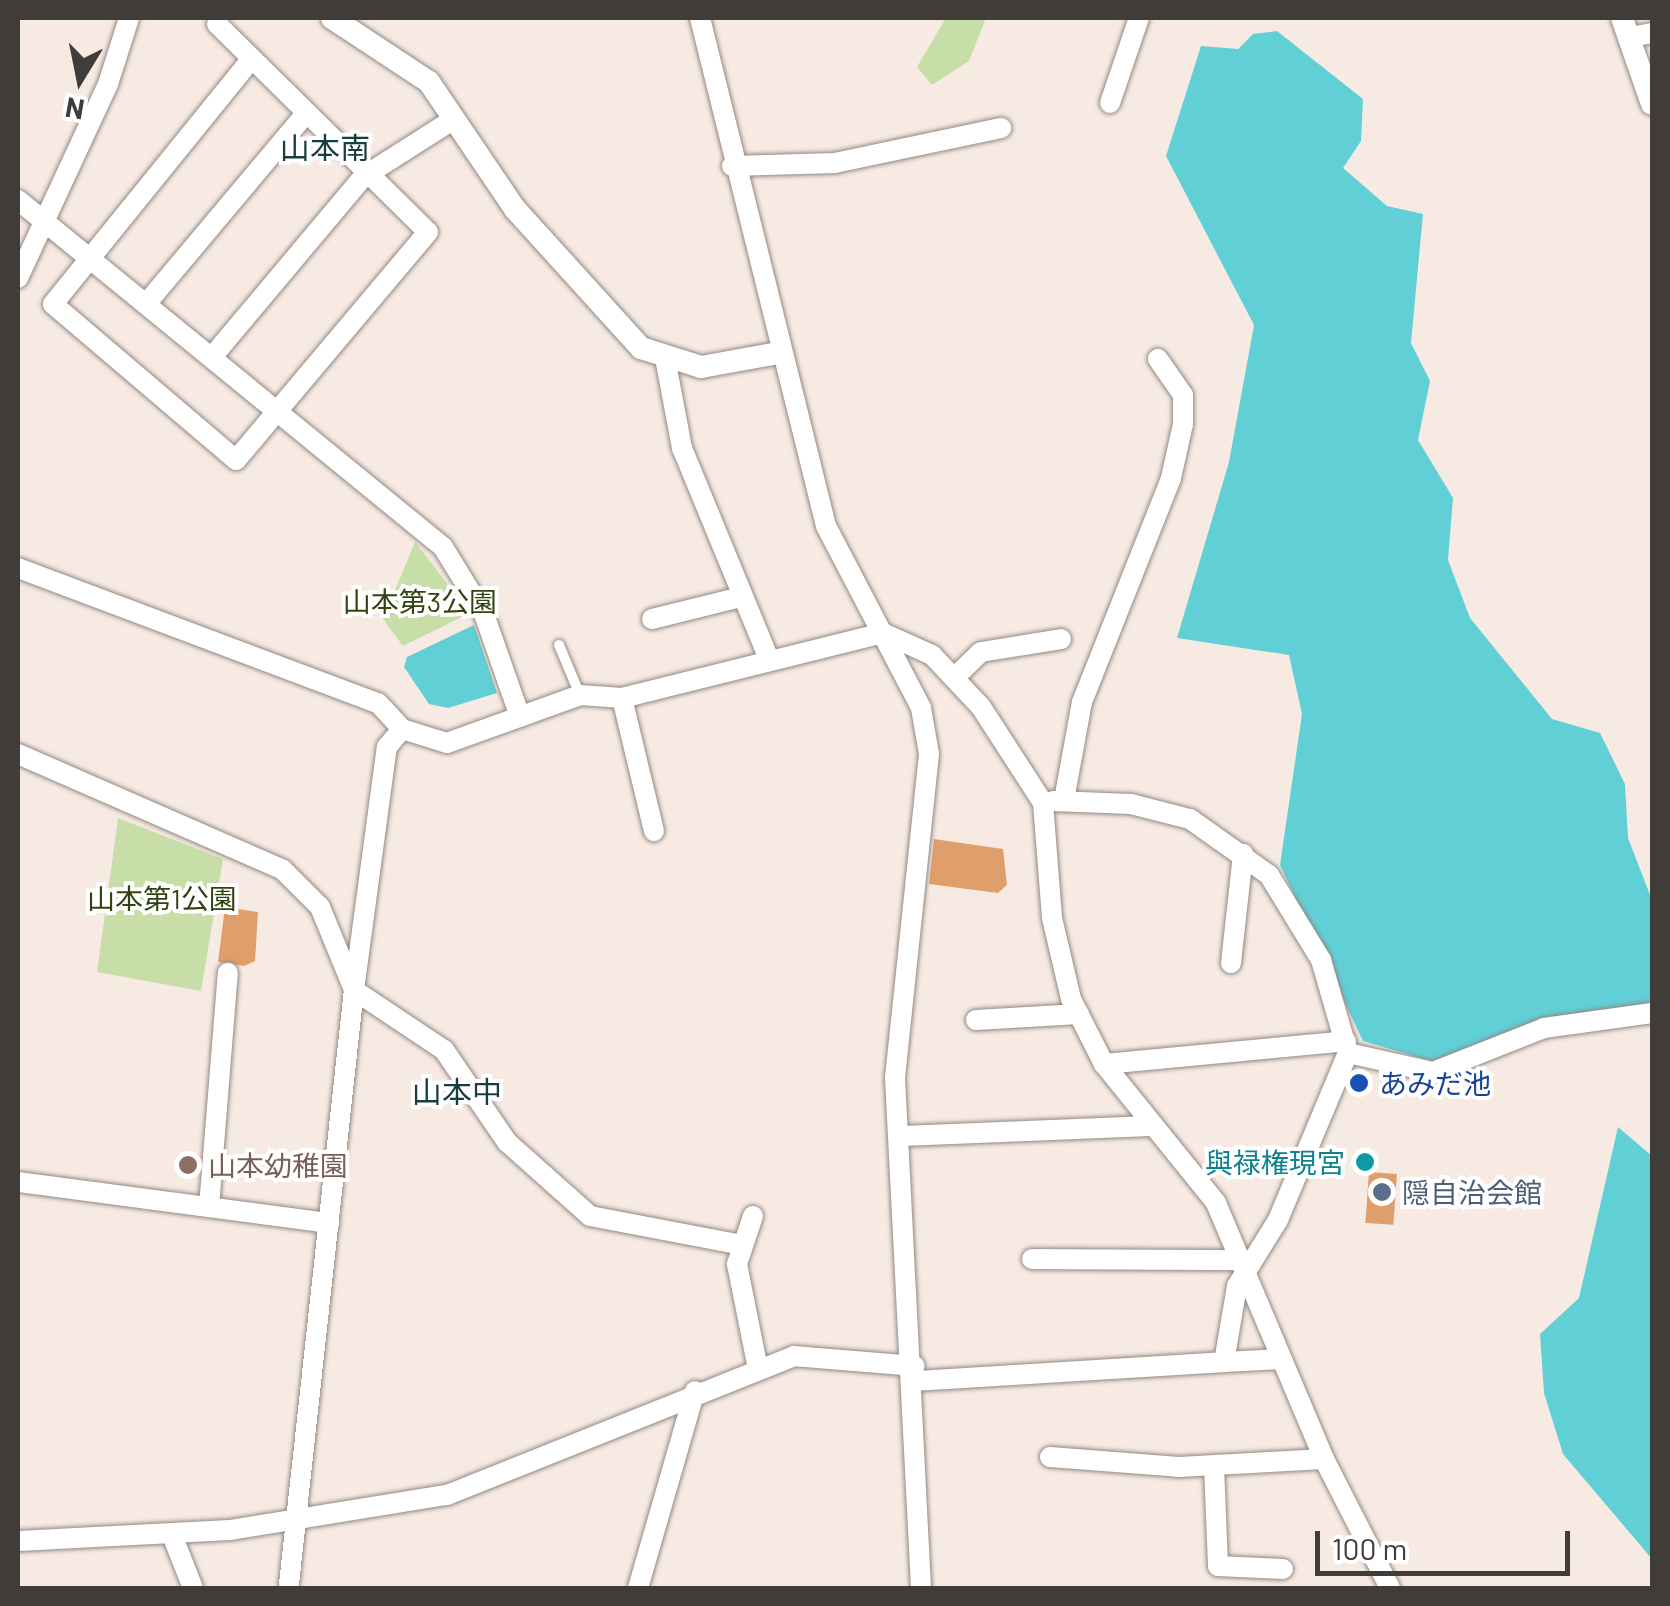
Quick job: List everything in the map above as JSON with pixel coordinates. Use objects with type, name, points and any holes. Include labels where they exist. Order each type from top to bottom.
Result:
[{"type":"street","points":[[18,278],[128,18]]},
{"type":"street","points":[[332,18],[429,82],[592,297],[640,348],[701,366],[778,354]]},
{"type":"street","points":[[700,18],[778,354],[826,526],[921,708],[928,754],[925,846],[897,1017],[921,1588]]},
{"type":"street","points":[[1110,103],[1139,18]]},
{"type":"street","points":[[217,24],[363,176],[428,232],[281,413],[236,460],[52,304],[250,61]]},
{"type":"street","points":[[1635,29],[1652,104]]},
{"type":"street","points":[[146,304],[304,116]]},
{"type":"street","points":[[212,357],[363,176],[454,119]]},
{"type":"street","points":[[732,166],[835,163],[1001,128]]},
{"type":"street","points":[[18,200],[443,547],[484,614],[520,717]]},
{"type":"street","points":[[665,358],[682,448],[738,598],[768,657]]},
{"type":"street","points":[[1158,359],[1183,395],[1183,424],[1171,478],[1082,702],[1054,801],[1052,918],[1079,1014],[1104,1064],[1216,1203],[1246,1263],[1324,1459],[1390,1588]]},
{"type":"street","points":[[18,568],[378,703],[402,729],[447,744],[580,695],[622,698],[768,657],[883,633],[932,656],[1054,801],[1190,819],[1269,875],[1321,960],[1347,1047],[1246,1263],[1224,1362]]},
{"type":"street","points":[[652,620],[738,598]]},
{"type":"street","points":[[954,678],[981,652],[1061,639]]},
{"type":"street","points":[[622,698],[654,831]]},
{"type":"street","points":[[289,1584],[354,990],[386,748],[402,729]]},
{"type":"street","points":[[18,754],[282,870],[320,907],[354,990],[444,1050],[507,1142],[590,1216],[742,1244]]},
{"type":"street","points":[[1231,963],[1243,854]]},
{"type":"street","points":[[209,1207],[228,973]]},
{"type":"street","points":[[1104,1064],[1347,1047],[1433,1072],[1544,1028],[1652,1012]]},
{"type":"street","points":[[976,1020],[1079,1014]]},
{"type":"street","points":[[900,1136],[1154,1126]]},
{"type":"street","points":[[18,1182],[329,1223]]},
{"type":"street","points":[[753,1216],[742,1244],[758,1369]]},
{"type":"street","points":[[1032,1259],[1246,1263]]},
{"type":"street","points":[[18,1541],[172,1535],[447,1495],[695,1391],[794,1356],[915,1374],[1282,1359]]},
{"type":"street","points":[[638,1588],[695,1391]]},
{"type":"street","points":[[1050,1457],[1214,1466],[1324,1459]]},
{"type":"street","points":[[1214,1466],[1218,1566],[1282,1569]]},
{"type":"street","points":[[172,1535],[194,1588]]},
{"type":"lane","points":[[559,645],[580,695]]},
{"type":"green space","points":[[946,18],[986,18],[969,61],[932,85],[917,67]]},
{"type":"green space","name":"山本第3公園","points":[[415,542],[470,613],[403,646],[383,619]]},
{"type":"green space","name":"山本第1公園","points":[[118,818],[223,859],[201,991],[97,972]]},
{"type":"water","points":[[1277,31],[1363,99],[1361,141],[1343,168],[1387,206],[1423,214],[1411,343],[1430,381],[1418,440],[1453,498],[1448,560],[1470,618],[1552,719],[1600,733],[1625,784],[1628,838],[1652,900],[1652,1002],[1438,1063],[1363,1041],[1280,865],[1302,714],[1289,655],[1177,638],[1229,462],[1254,325],[1166,156],[1201,46],[1238,49],[1253,34]]},
{"type":"water","points":[[474,625],[497,693],[448,708],[429,704],[404,667],[407,657]]},
{"type":"water","points":[[1618,1127],[1652,1156],[1652,1559],[1563,1454],[1544,1393],[1540,1334],[1579,1298]]},
{"type":"building","points":[[934,839],[1003,849],[1007,885],[998,893],[929,884]]},
{"type":"building","points":[[225,907],[258,912],[255,961],[244,966],[218,962]]},
{"type":"building","name":"隠自治会館","points":[[1369,1172],[1397,1174],[1393,1225],[1365,1223]]},
{"type":"place","name":"あみだ池","points":[[1359,1083]]},
{"type":"place","name":"與禄権現宮","points":[[1365,1162]]},
{"type":"place","name":"山本幼稚園","points":[[188,1165]]},
{"type":"place","name":"隠自治会館","points":[[1382,1192]]},
{"type":"district","name":"山本南","points":[[325,147]]},
{"type":"district","name":"山本中","points":[[457,1091]]}]
